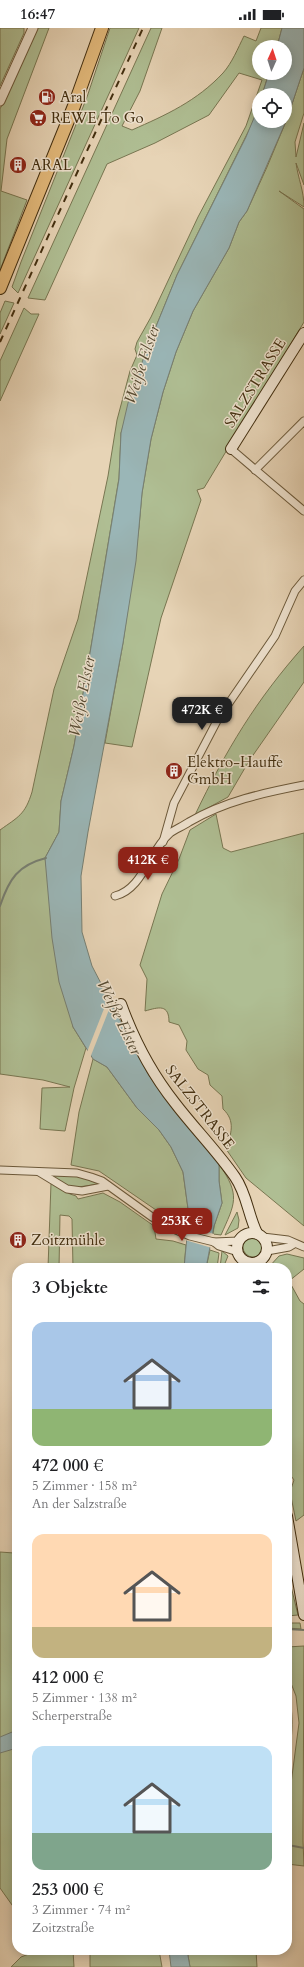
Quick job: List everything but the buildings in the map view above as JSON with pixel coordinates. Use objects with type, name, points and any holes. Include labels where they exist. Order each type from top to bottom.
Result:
[{"type":"main road","points":[[0,288],[74,106],[102,28]]},
{"type":"main road","name":"SALZSTRASSE","points":[[231,449],[304,333]]},
{"type":"main road","name":"SALZSTRASSE","points":[[121,1004],[137,1043],[154,1073],[174,1102],[235,1177],[241,1187],[246,1204],[260,1235]]},
{"type":"main road","name":"SALZSTRASSE","points":[[243,1237],[246,1204]]},
{"type":"main road","points":[[246,1263],[241,1259],[238,1252],[243,1237],[260,1235],[267,1244],[267,1251],[260,1263]]},
{"type":"main road","points":[[292,1544],[304,1611]]},
{"type":"street","points":[[0,101],[33,28]]},
{"type":"street","points":[[255,470],[304,420]]},
{"type":"street","points":[[231,449],[304,511]]},
{"type":"street","points":[[163,842],[174,803],[215,726],[275,636],[289,604],[304,580]]},
{"type":"street","points":[[115,896],[124,894],[138,879],[163,842],[174,831],[224,804],[246,797],[304,785]]},
{"type":"street","points":[[0,1170],[77,1173],[102,1181],[158,1220],[190,1236],[226,1244],[238,1252]]},
{"type":"street","points":[[39,1172],[67,1189],[82,1191],[108,1186]]},
{"type":"street","points":[[260,1235],[288,1240],[294,1244],[304,1247]]},
{"type":"street","points":[[226,1244],[243,1237]]},
{"type":"street","points":[[267,1251],[289,1247],[294,1244]]},
{"type":"green space","points":[[0,28],[24,28],[24,33],[0,86]]},
{"type":"green space","points":[[37,28],[49,28],[7,139],[1,191],[27,200],[0,270],[0,109]]},
{"type":"green space","points":[[110,28],[139,28],[18,293],[12,287],[87,97]]},
{"type":"green space","points":[[151,28],[162,28],[140,91],[122,126],[132,130],[157,119],[203,92],[223,73],[229,65],[244,36],[254,40],[252,40],[252,77],[239,73],[209,115],[155,143],[107,164],[45,300],[28,298]]},
{"type":"green space","points":[[261,28],[282,28],[279,40],[256,40]]},
{"type":"green space","points":[[304,68],[304,113],[295,142],[296,157],[304,123],[304,185],[296,163],[304,207],[279,191],[304,209],[304,322],[204,488],[197,490],[201,500],[161,618],[132,747],[105,743],[123,643],[139,527],[142,493],[151,439],[163,392],[176,352],[193,311],[229,248],[239,222],[247,211],[283,128],[292,128],[292,104]]},
{"type":"green space","points":[[262,80],[267,80],[264,88],[259,88]]},
{"type":"green space","points":[[252,109],[252,124],[177,275],[146,351],[121,433],[119,478],[74,746],[61,801],[59,832],[45,858],[73,1027],[86,1048],[74,1088],[65,1131],[40,1129],[42,1088],[70,1087],[43,1080],[0,1074],[0,830],[24,811],[32,792],[54,689],[78,619],[108,476],[117,420],[130,371],[137,355],[135,349],[137,342],[151,317],[198,217],[246,126]]},
{"type":"green space","points":[[5,301],[14,303],[0,334],[0,313]]},
{"type":"green space","points":[[24,308],[31,314],[39,314],[0,401],[0,361]]},
{"type":"green space","points":[[304,646],[304,682],[249,761],[228,797],[195,815],[218,769],[243,726],[271,686]]},
{"type":"green space","points":[[216,814],[223,848],[231,852],[304,833],[304,1226],[246,1178],[226,1149],[231,1133],[231,1123],[230,1118],[223,1109],[222,1096],[210,1085],[208,1075],[198,1069],[186,1050],[187,1041],[179,1025],[169,1022],[167,1012],[162,1008],[155,1008],[145,1011],[147,979],[140,965],[162,894],[179,859],[190,830]]},
{"type":"green space","points":[[93,1059],[107,1067],[137,1108],[159,1130],[171,1147],[183,1172],[189,1216],[188,1226],[156,1210],[99,1171],[71,1165],[79,1112]]},
{"type":"green space","points":[[219,1164],[231,1184],[234,1200],[230,1215],[221,1235],[213,1234],[214,1226],[222,1203],[219,1181]]},
{"type":"green space","points":[[50,1175],[78,1176],[100,1184],[70,1187]]},
{"type":"green space","points":[[51,1183],[76,1196],[78,1199],[103,1193],[120,1202],[154,1226],[156,1239],[173,1241],[186,1245],[184,1263],[73,1263],[72,1219],[69,1216],[60,1215],[59,1263],[48,1263]]},
{"type":"green space","points":[[237,1212],[239,1220],[238,1228],[225,1235]]},
{"type":"green space","points":[[253,1237],[260,1240],[263,1247],[260,1254],[253,1257],[246,1254],[243,1247],[246,1240]]},
{"type":"green space","points":[[210,1250],[219,1253],[218,1263],[207,1263]]},
{"type":"green space","points":[[222,1251],[228,1256],[225,1263],[221,1263]]},
{"type":"green space","points":[[287,1254],[304,1258],[304,1269],[292,1279],[292,1263],[273,1263],[279,1256]]},
{"type":"green space","points":[[292,1286],[300,1301],[304,1304],[304,1515],[296,1521],[292,1502],[292,1486],[294,1480],[292,1477]]},
{"type":"green space","points":[[0,1552],[12,1553],[12,1905],[0,1888]]},
{"type":"green space","points":[[292,1590],[298,1615],[292,1616]]},
{"type":"green space","points":[[292,1623],[300,1623],[301,1629],[292,1628]]},
{"type":"green space","points":[[304,1646],[304,1866],[292,1865],[292,1776],[299,1723],[296,1696],[292,1686],[292,1647]]},
{"type":"green space","points":[[26,1955],[73,1955],[74,1967],[11,1967],[21,1957]]},
{"type":"green space","points":[[90,1955],[160,1955],[162,1967],[90,1967]]},
{"type":"green space","points":[[188,1955],[256,1955],[257,1967],[190,1967]]},
{"type":"water","points":[[282,28],[304,28],[304,68],[292,104],[292,88],[264,88],[267,80],[292,80],[292,40],[279,40]]},
{"type":"water","points":[[252,123],[252,128],[283,128],[247,211],[239,222],[229,248],[193,311],[176,352],[163,392],[151,439],[142,493],[136,561],[123,643],[81,876],[82,932],[92,966],[148,1074],[173,1109],[219,1164],[219,1181],[222,1203],[214,1226],[207,1263],[184,1263],[189,1216],[183,1172],[171,1147],[159,1130],[137,1108],[107,1067],[93,1059],[73,1027],[59,982],[52,938],[45,858],[59,832],[61,801],[74,746],[119,479],[121,433],[128,403],[146,351],[177,275]]},
{"type":"water","points":[[12,1732],[12,1749],[0,1753],[0,1737]]},
{"type":"water","points":[[170,1955],[188,1955],[190,1967],[171,1967]]},
{"type":"pier","points":[[109,996],[112,1002],[90,1058],[87,1052]]},
{"type":"pier","points":[[186,1226],[214,1234],[212,1248],[185,1240]]},
{"type":"waterway","points":[[0,906],[3,896],[16,874],[28,865],[46,858]]},
{"type":"waterway","points":[[292,1629],[304,1630]]},
{"type":"waterway","points":[[292,1846],[304,1848]]},
{"type":"railway","points":[[0,342],[143,28]]},
{"type":"place","name":"Aral","points":[[47,97]]},
{"type":"place","name":"REWE To Go","points":[[38,118]]},
{"type":"place","name":"ARAL","points":[[18,165]]},
{"type":"place","name":"Elektro-Hauffe GmbH","points":[[174,771]]},
{"type":"place","name":"Zoitzmühle","points":[[18,1240]]},
{"type":"water label","name":"Weiße Elster","points":[[141,364]]},
{"type":"water label","name":"Weiße Elster","points":[[81,696]]},
{"type":"water label","name":"Weiße Elster","points":[[120,1017]]}]
